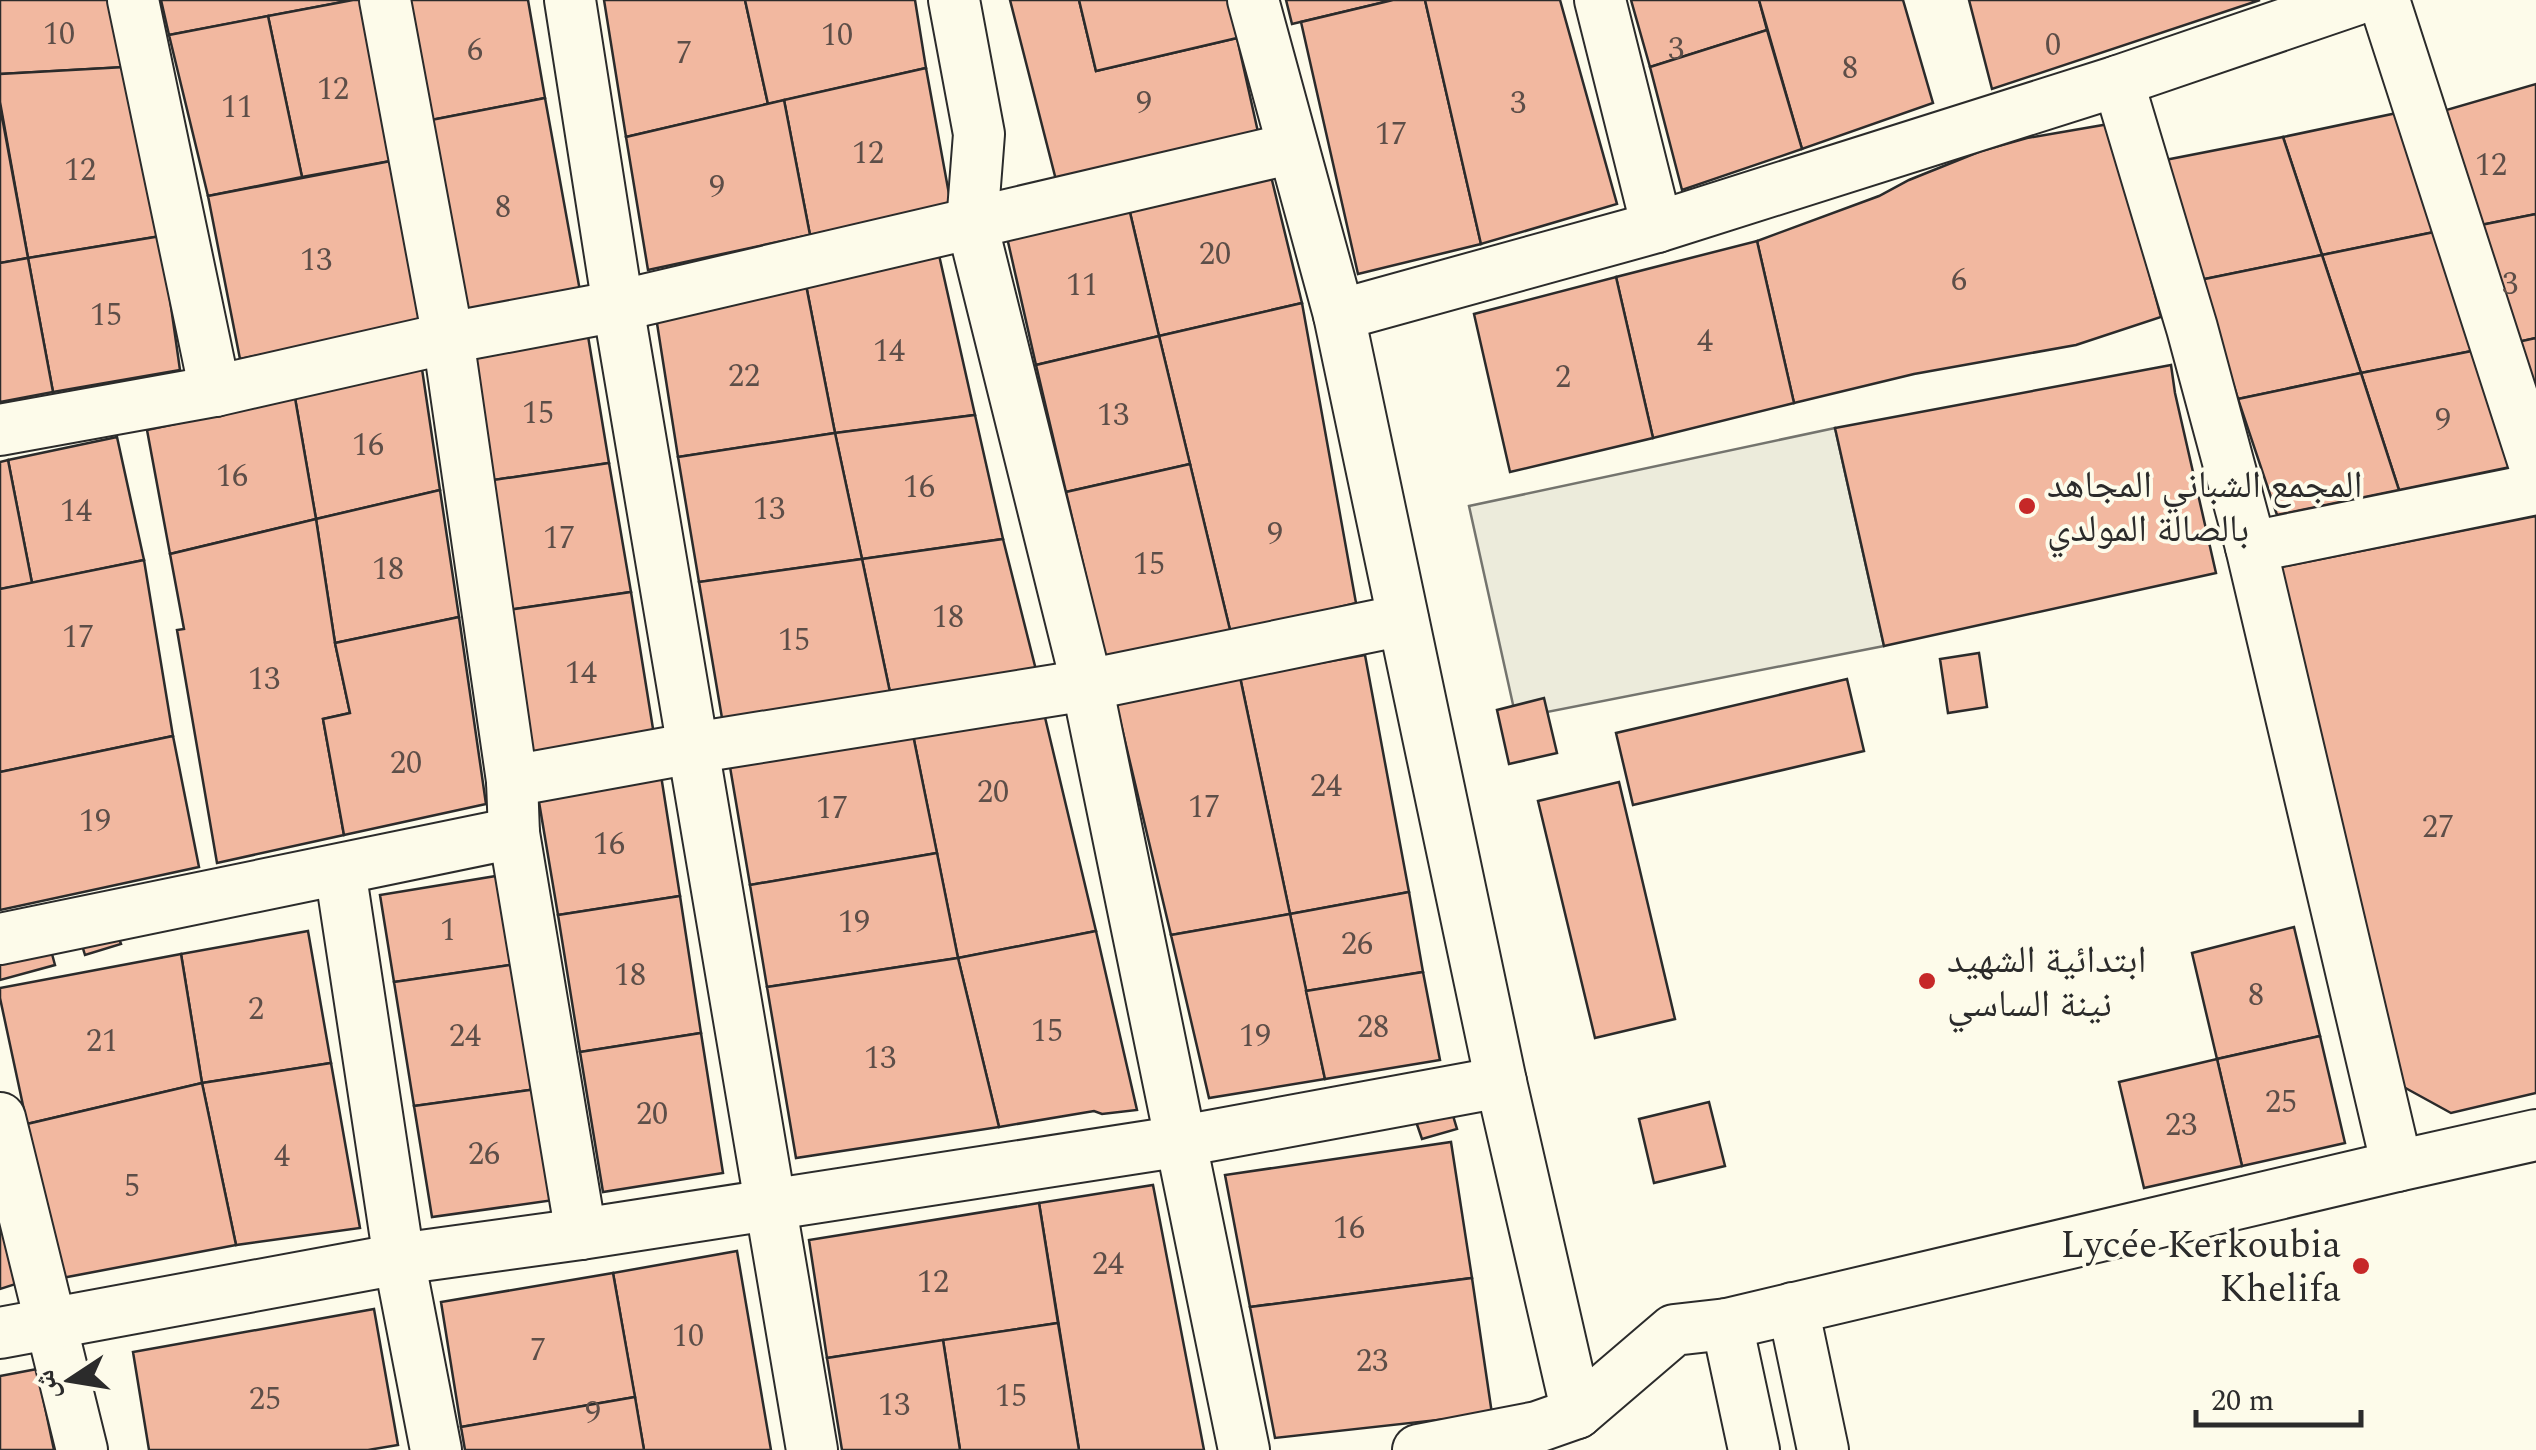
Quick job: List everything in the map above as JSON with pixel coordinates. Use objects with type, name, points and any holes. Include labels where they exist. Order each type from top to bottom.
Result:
[{"type":"street","points":[[134,0],[215,391]]},
{"type":"street","points":[[385,0],[448,338],[512,782],[514,833],[580,1234]]},
{"type":"street","points":[[570,0],[618,306],[812,1450]]},
{"type":"street","points":[[954,0],[979,134],[972,224],[1086,684],[1244,1450]]},
{"type":"street","points":[[1253,0],[1338,314],[1501,1082],[1577,1414]]},
{"type":"street","points":[[1600,0],[1657,227]]},
{"type":"street","points":[[1338,314],[1657,227],[2118,81],[2354,0]]},
{"type":"street","points":[[2384,0],[2536,470]]},
{"type":"street","points":[[2118,81],[2192,328],[2251,547],[2396,1166]]},
{"type":"street","points":[[0,430],[215,391],[448,338],[618,306],[1293,148]]},
{"type":"street","points":[[2251,547],[2536,489]]},
{"type":"street","points":[[512,782],[693,748],[1086,684],[1402,620]]},
{"type":"street","points":[[0,939],[514,833]]},
{"type":"street","points":[[340,870],[399,1259],[436,1450]]},
{"type":"street","points":[[0,1333],[399,1259],[1182,1141],[1501,1082]]},
{"type":"street","points":[[0,1118],[82,1450]]},
{"type":"street","points":[[1418,1450],[1577,1414],[1674,1330],[1727,1324],[2536,1135]]},
{"type":"street","points":[[1793,1308],[1824,1450]]},
{"type":"street","points":[[1727,1324],[1754,1450]]},
{"type":"shaded area","points":[[1835,428],[1884,646],[1516,718],[1469,506]]},
{"type":"building","points":[[0,0],[111,0],[125,67],[0,74]]},
{"type":"building","points":[[161,0],[353,0],[169,35]]},
{"type":"building","points":[[368,0],[396,160],[302,177],[268,16]]},
{"type":"building","points":[[403,0],[528,0],[545,98],[426,121]]},
{"type":"building","points":[[604,0],[745,0],[768,104],[626,137]]},
{"type":"building","points":[[745,0],[915,0],[926,68],[768,104]]},
{"type":"building","points":[[1010,0],[1079,0],[1096,71],[1237,38],[1258,132],[1056,180]]},
{"type":"building","points":[[1079,0],[1229,0],[1237,38],[1096,71]]},
{"type":"building","points":[[1286,0],[1393,0],[1292,24]]},
{"type":"building","points":[[1393,0],[1425,0],[1481,244],[1358,274],[1301,22]]},
{"type":"building","points":[[1425,0],[1560,0],[1617,204],[1481,244]]},
{"type":"building","points":[[1631,0],[1759,0],[1767,30],[1650,67]]},
{"type":"building","points":[[1759,0],[1903,0],[1933,103],[1802,149]]},
{"type":"building","points":[[1969,0],[2260,0],[1992,89]]},
{"type":"building","points":[[268,16],[302,177],[208,196],[169,35]]},
{"type":"building","points":[[1767,30],[1802,149],[1682,190],[1650,67]]},
{"type":"building","points":[[125,67],[161,236],[28,258],[0,102],[0,74]]},
{"type":"building","points":[[926,68],[951,205],[810,235],[784,100]]},
{"type":"building","points":[[2536,84],[2536,214],[2466,228],[2429,115]]},
{"type":"building","points":[[545,98],[580,291],[462,314],[426,121]]},
{"type":"building","points":[[784,100],[810,235],[648,270],[626,137]]},
{"type":"building","points":[[0,106],[28,258],[0,263]]},
{"type":"building","points":[[2411,110],[2449,229],[2322,255],[2283,137]]},
{"type":"building","points":[[2109,124],[2161,317],[2076,345],[1914,374],[1794,403],[1757,241],[1879,196],[1981,151],[2027,138]]},
{"type":"building","points":[[2283,137],[2322,255],[2200,280],[2160,161]]},
{"type":"building","points":[[396,160],[423,323],[240,359],[208,196]]},
{"type":"building","points":[[1270,172],[1302,303],[1159,336],[1128,204]]},
{"type":"building","points":[[1128,204],[1159,336],[1036,365],[1006,233]]},
{"type":"building","points":[[2536,214],[2536,338],[2504,345],[2466,228]]},
{"type":"building","points":[[2449,229],[2487,348],[2361,373],[2322,255]]},
{"type":"building","points":[[161,236],[180,370],[53,392],[28,258]]},
{"type":"building","points":[[1757,241],[1794,403],[1653,438],[1616,277]]},
{"type":"building","points":[[939,255],[975,415],[835,433],[806,285]]},
{"type":"building","points":[[2322,255],[2361,373],[2238,399],[2200,280]]},
{"type":"building","points":[[28,258],[53,392],[0,402],[0,263]]},
{"type":"building","points":[[1616,277],[1653,438],[1510,472],[1474,314]]},
{"type":"building","points":[[806,285],[835,433],[678,457],[656,317]]},
{"type":"building","points":[[1302,303],[1356,603],[1231,634],[1159,336]]},
{"type":"building","points":[[588,336],[609,463],[487,481],[467,360]]},
{"type":"building","points":[[1159,336],[1190,464],[1066,492],[1036,365]]},
{"type":"building","points":[[2536,338],[2536,444],[2504,345]]},
{"type":"building","points":[[2487,348],[2525,464],[2399,490],[2361,373]]},
{"type":"building","name":"المجمع الشباني المجاهد بالصالة المولدي","points":[[2171,365],[2216,573],[1884,646],[1835,428]]},
{"type":"building","points":[[422,369],[440,490],[316,519],[295,398]]},
{"type":"building","points":[[2361,373],[2399,490],[2277,515],[2238,399]]},
{"type":"building","points":[[295,398],[316,519],[170,554],[147,430]]},
{"type":"building","points":[[975,415],[1003,539],[862,559],[835,433]]},
{"type":"building","points":[[835,433],[862,559],[699,582],[678,457]]},
{"type":"building","points":[[117,437],[144,560],[32,583],[8,460]]},
{"type":"building","points":[[8,460],[32,583],[0,589],[0,462]]},
{"type":"building","points":[[609,463],[631,592],[508,610],[487,481]]},
{"type":"building","points":[[1190,464],[1231,634],[1107,665],[1066,492]]},
{"type":"building","points":[[440,490],[459,617],[335,643],[316,519]]},
{"type":"building","points":[[2536,516],[2536,1093],[2451,1113],[2400,1085],[2281,567]]},
{"type":"building","points":[[316,519],[350,713],[323,719],[344,835],[217,863],[177,630],[184,629],[170,554]]},
{"type":"building","points":[[1003,539],[1037,674],[891,697],[862,559]]},
{"type":"building","points":[[862,559],[891,697],[723,724],[699,582]]},
{"type":"building","points":[[144,560],[173,736],[0,772],[0,589]]},
{"type":"building","points":[[631,592],[654,735],[531,754],[508,610]]},
{"type":"building","points":[[459,617],[486,804],[344,835],[323,719],[350,713],[335,643]]},
{"type":"building","points":[[1979,653],[1987,707],[1948,713],[1940,659]]},
{"type":"building","points":[[1365,655],[1409,892],[1290,914],[1240,677]]},
{"type":"building","points":[[1240,677],[1290,914],[1171,935],[1115,699]]},
{"type":"building","points":[[1847,679],[1864,751],[1633,805],[1616,733]]},
{"type":"building","points":[[1544,698],[1557,753],[1509,764],[1497,710]]},
{"type":"building","points":[[1043,709],[1096,931],[958,958],[912,730]]},
{"type":"building","points":[[912,730],[937,853],[750,885],[729,761]]},
{"type":"building","points":[[173,736],[199,867],[0,910],[0,772]]},
{"type":"building","points":[[660,769],[680,896],[558,915],[537,790]]},
{"type":"building","points":[[1619,782],[1675,1019],[1595,1038],[1538,801]]},
{"type":"building","points":[[937,853],[958,958],[767,987],[750,885]]},
{"type":"building","points":[[502,875],[517,964],[394,982],[380,895]]},
{"type":"building","points":[[1409,892],[1423,972],[1306,991],[1290,914]]},
{"type":"building","points":[[680,896],[701,1033],[580,1052],[558,915]]},
{"type":"building","points":[[1290,914],[1325,1079],[1209,1098],[1171,935]]},
{"type":"building","points":[[112,918],[121,944],[85,955],[77,929]]},
{"type":"building","points":[[43,921],[55,965],[0,980],[0,933]]},
{"type":"building","points":[[2294,927],[2320,1036],[2217,1059],[2192,953]]},
{"type":"building","points":[[308,931],[331,1063],[202,1083],[181,954]]},
{"type":"building","points":[[1096,931],[1137,1110],[1102,1114],[1094,1111],[999,1127],[958,958]]},
{"type":"building","points":[[181,954],[202,1083],[27,1124],[0,988]]},
{"type":"building","points":[[958,958],[999,1127],[796,1158],[767,987]]},
{"type":"building","points":[[517,964],[537,1089],[414,1106],[394,982]]},
{"type":"building","points":[[1423,972],[1440,1060],[1325,1079],[1306,991]]},
{"type":"building","points":[[701,1033],[723,1173],[603,1192],[580,1052]]},
{"type":"building","points":[[2320,1036],[2345,1143],[2242,1166],[2217,1059]]},
{"type":"building","points":[[2217,1059],[2242,1166],[2144,1188],[2119,1082]]},
{"type":"building","points":[[331,1063],[360,1228],[236,1245],[202,1083]]},
{"type":"building","points":[[202,1083],[236,1245],[62,1278],[27,1124]]},
{"type":"building","points":[[537,1089],[554,1200],[432,1217],[414,1106]]},
{"type":"building","points":[[1448,1099],[1457,1129],[1422,1139],[1412,1110]]},
{"type":"building","points":[[1709,1102],[1725,1166],[1654,1183],[1639,1119]]},
{"type":"building","points":[[1451,1142],[1472,1278],[1250,1307],[1225,1175]]},
{"type":"building","points":[[1153,1185],[1204,1450],[1079,1450],[1039,1203]]},
{"type":"building","points":[[0,1201],[22,1282],[0,1289]]},
{"type":"building","points":[[1039,1203],[1058,1323],[827,1358],[809,1240]]},
{"type":"building","points":[[737,1251],[771,1450],[644,1450],[613,1273]]},
{"type":"building","points":[[613,1273],[635,1397],[461,1427],[441,1302]]},
{"type":"building","points":[[1472,1278],[1492,1414],[1275,1438],[1250,1307]]},
{"type":"building","points":[[374,1309],[398,1445],[368,1450],[149,1450],[133,1352]]},
{"type":"building","points":[[1058,1323],[1079,1450],[960,1450],[943,1340]]},
{"type":"building","points":[[943,1340],[960,1450],[842,1450],[827,1358]]},
{"type":"building","points":[[37,1369],[54,1450],[0,1450],[0,1376]]},
{"type":"building","points":[[635,1397],[644,1450],[465,1450],[461,1427]]},
{"type":"place","name":"المجمع الشباني المجاهد بالصالة المولدي","points":[[2027,506]]},
{"type":"place","name":"ابتدائية الشهيد نينة الساسي","points":[[1927,981]]},
{"type":"place","name":"Lycée Kerkoubia Khelifa","points":[[2361,1266]]}]
